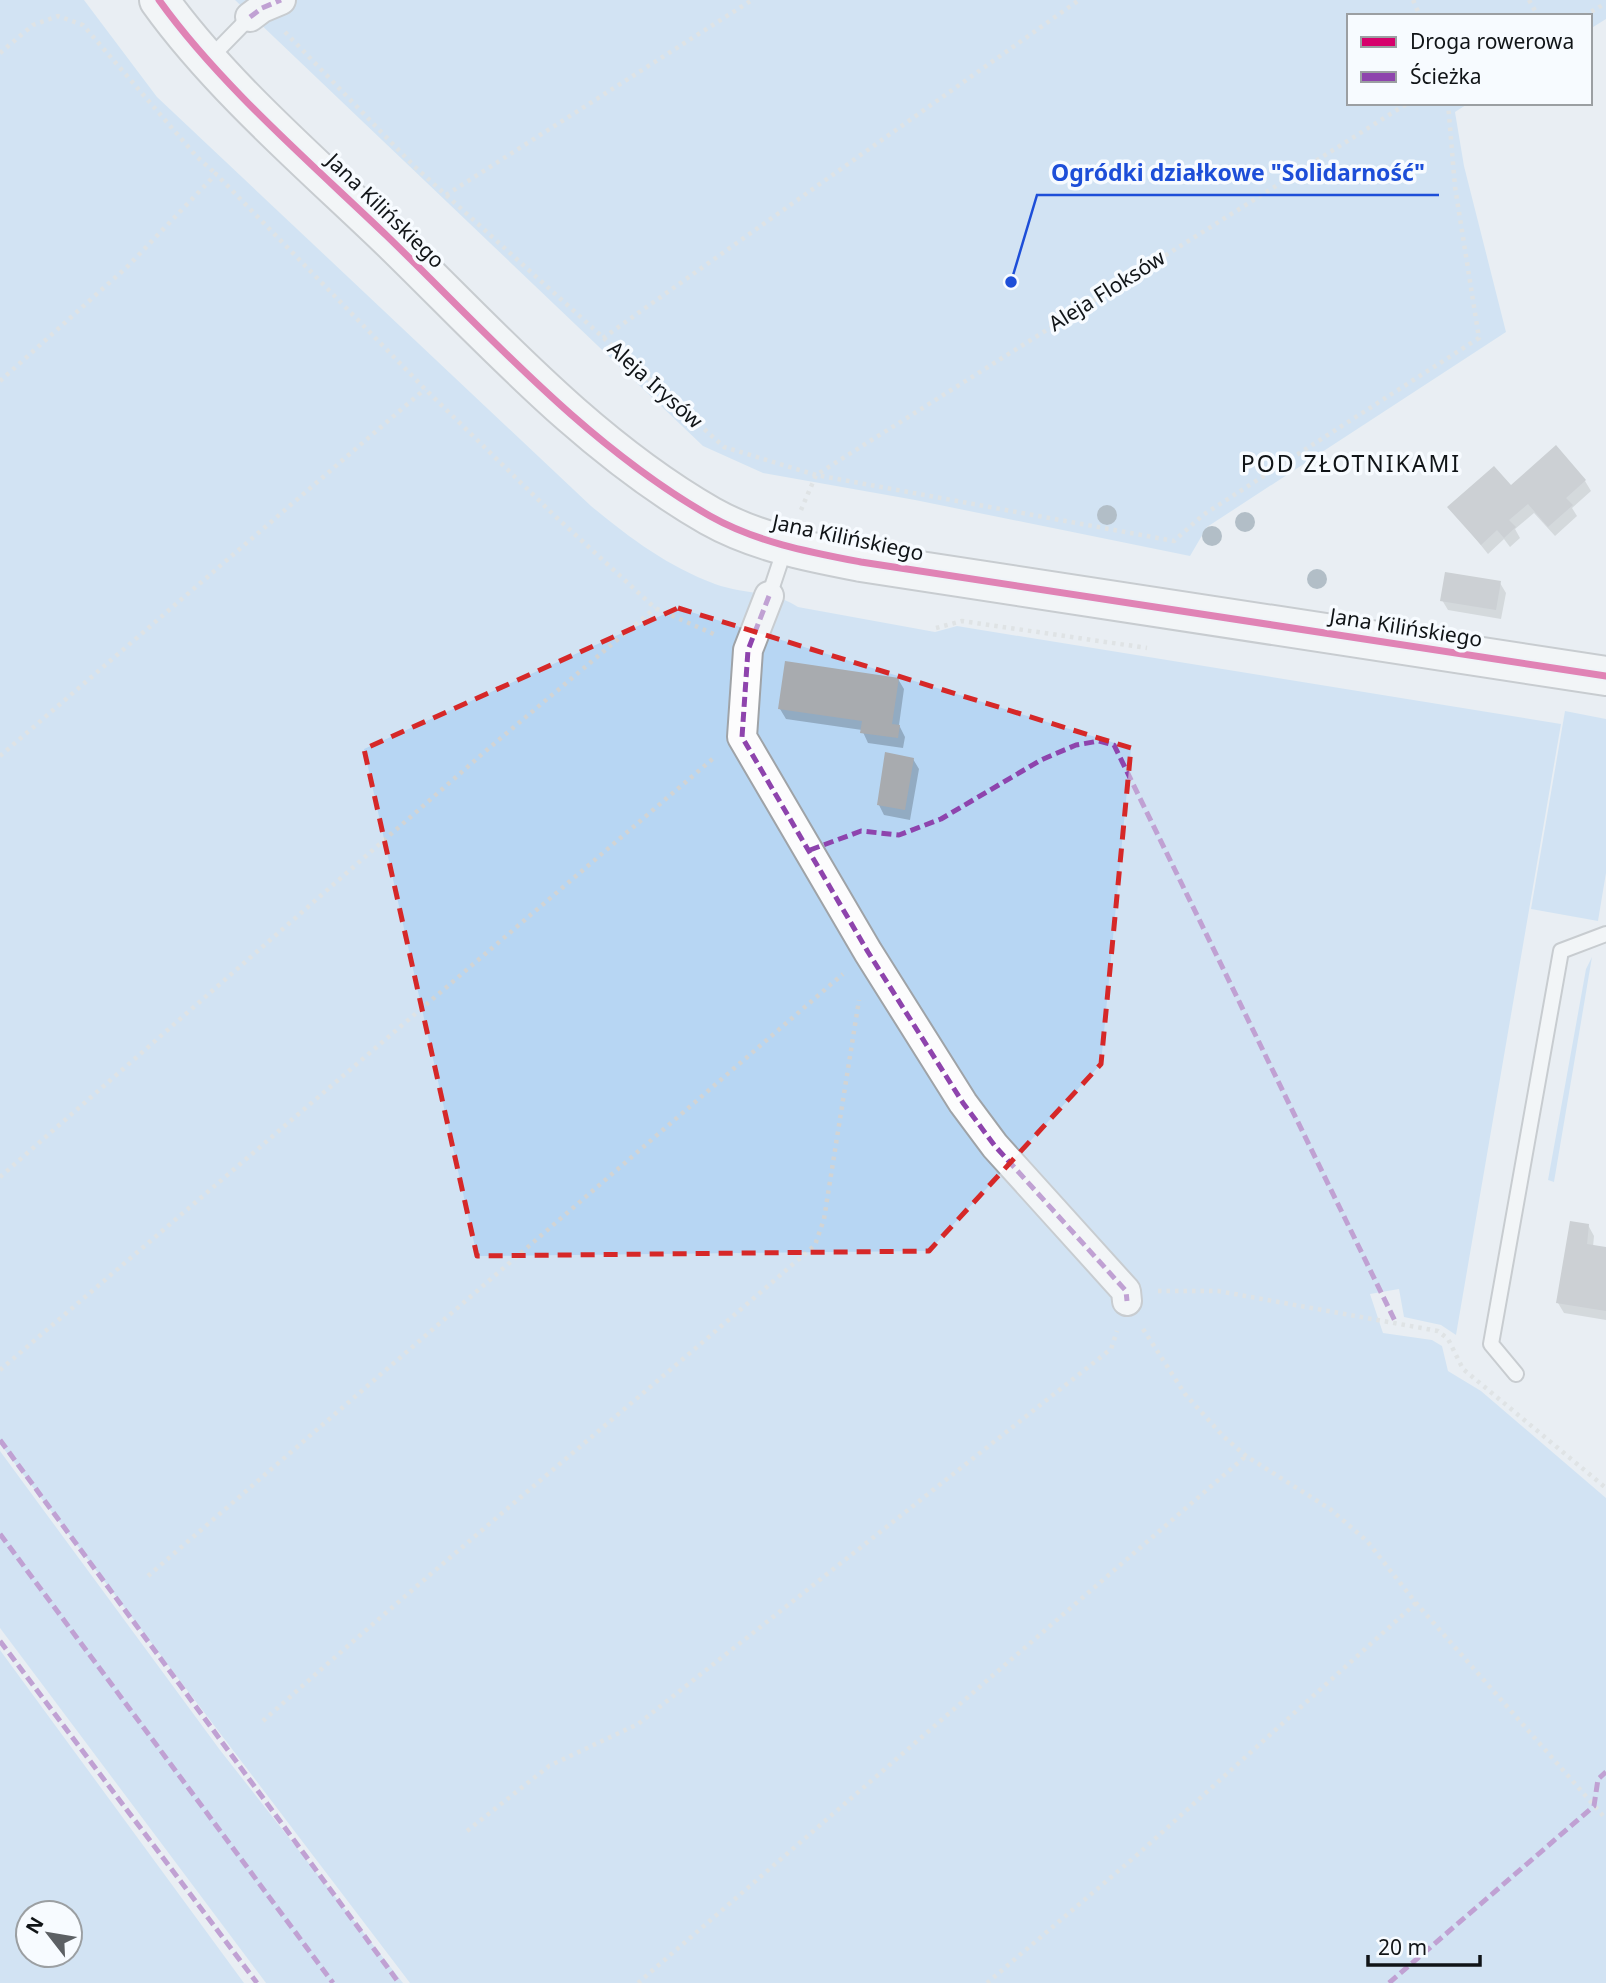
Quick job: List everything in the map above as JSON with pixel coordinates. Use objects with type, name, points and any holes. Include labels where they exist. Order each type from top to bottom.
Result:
[{"type":"street","name":"Jana Kilińskiego","points":[[159,0],[185,37],[584,427],[663,488],[713,517],[786,547],[861,562],[1606,676]]},
{"type":"street","points":[[769,596],[748,650],[743,737],[869,952],[963,1103],[995,1146],[1126,1296]]},
{"type":"lane","points":[[208,60],[264,8]]},
{"type":"lane","points":[[769,596],[786,547]]},
{"type":"lane","points":[[1516,1374],[1490,1344],[1561,951],[1606,934]]},
{"type":"path","points":[[446,195],[752,0]]},
{"type":"path","points":[[603,338],[1079,0]]},
{"type":"path","points":[[1587,14],[1606,2]]},
{"type":"path","points":[[0,54],[33,25],[58,16],[83,25],[197,157],[425,389],[556,517],[655,608],[748,650]]},
{"type":"path","points":[[0,381],[128,266],[216,174]]},
{"type":"path","points":[[0,756],[425,389]]},
{"type":"path","points":[[0,1177],[488,749],[655,608]]},
{"type":"path","points":[[0,1370],[699,768],[743,737]]},
{"type":"path","points":[[148,1576],[869,952]]},
{"type":"path","points":[[263,1721],[410,1590],[619,1415],[815,1245],[824,1219],[869,952]]},
{"type":"path","points":[[1126,1296],[1218,1291],[1438,1331],[1448,1339],[1463,1369],[1606,1488]]},
{"type":"path","points":[[1126,1296],[1185,1394],[1246,1456],[1329,1509],[1358,1533],[1606,1819]]},
{"type":"path","points":[[467,1831],[549,1766],[638,1724],[1111,1349],[1126,1296]]},
{"type":"path","points":[[638,1983],[1246,1456]]},
{"type":"path","points":[[987,1983],[1137,1855],[1416,1603]]},
{"type":"highlighted area","points":[[678,608],[1131,748],[1101,1064],[929,1251],[477,1256],[364,749]]},
{"type":"shaded area","points":[[0,0],[84,0],[157,97],[591,506],[650,550],[697,577],[725,587],[779,598],[798,607],[935,632],[957,626],[1561,724],[1456,1335],[1441,1325],[1404,1317],[1399,1289],[1370,1294],[1383,1333],[1432,1340],[1442,1346],[1448,1371],[1481,1391],[1606,1498],[1606,1983],[410,1983],[0,1444]]},
{"type":"shaded area","points":[[235,0],[1606,0],[1606,19],[1592,28],[1592,14],[1347,14],[1347,105],[1466,105],[1455,112],[1464,166],[1506,332],[1207,527],[1190,556],[915,500],[763,473],[703,446]]},
{"type":"shaded area","points":[[1565,711],[1606,719],[1606,873],[1598,921],[1531,909]]},
{"type":"shaded area","points":[[1592,957],[1554,1182],[1548,1180],[1586,969]]},
{"type":"shaded area","points":[[0,1451],[220,1750],[403,1983],[266,1983],[0,1628]]},
{"type":"shaded area","points":[[0,1650],[244,1983],[0,1983]]},
{"type":"building","points":[[1556,445],[1586,480],[1566,498],[1573,505],[1548,527],[1528,504],[1509,520],[1516,527],[1504,538],[1497,530],[1481,545],[1447,507],[1494,466],[1511,485]]},
{"type":"building","points":[[1445,572],[1501,581],[1496,610],[1440,601]]},
{"type":"building","points":[[785,661],[899,678],[892,724],[900,725],[898,738],[860,733],[862,721],[778,709]]},
{"type":"building","points":[[885,752],[914,758],[905,810],[877,805]]},
{"type":"building","points":[[1570,1221],[1589,1224],[1587,1244],[1606,1247],[1606,1311],[1556,1303]]},
{"type":"marked path","points":[[250,17],[262,8],[281,0]]},
{"type":"marked path","points":[[769,596],[748,650],[742,737],[868,952],[963,1103],[995,1146],[1126,1291],[1127,1301]]},
{"type":"marked path","points":[[810,850],[861,831],[899,835],[941,819],[1041,760],[1076,745],[1099,741],[1114,745],[1396,1323]]},
{"type":"marked path","points":[[0,1440],[399,1983]]},
{"type":"marked path","points":[[0,1534],[333,1983]]},
{"type":"marked path","points":[[0,1641],[257,1983]]},
{"type":"marked path","points":[[1389,1983],[1594,1806],[1598,1779],[1606,1772]]},
{"type":"cycle path","points":[[159,0],[238,93],[540,386],[621,456],[665,488],[728,525],[783,545],[861,562],[1606,676]]},
{"type":"place","name":"Ogródki działkowe \"Solidarność\"","points":[[1011,282]]},
{"type":"district","name":"POD ZŁOTNIKAMI","points":[[1351,464]]}]
